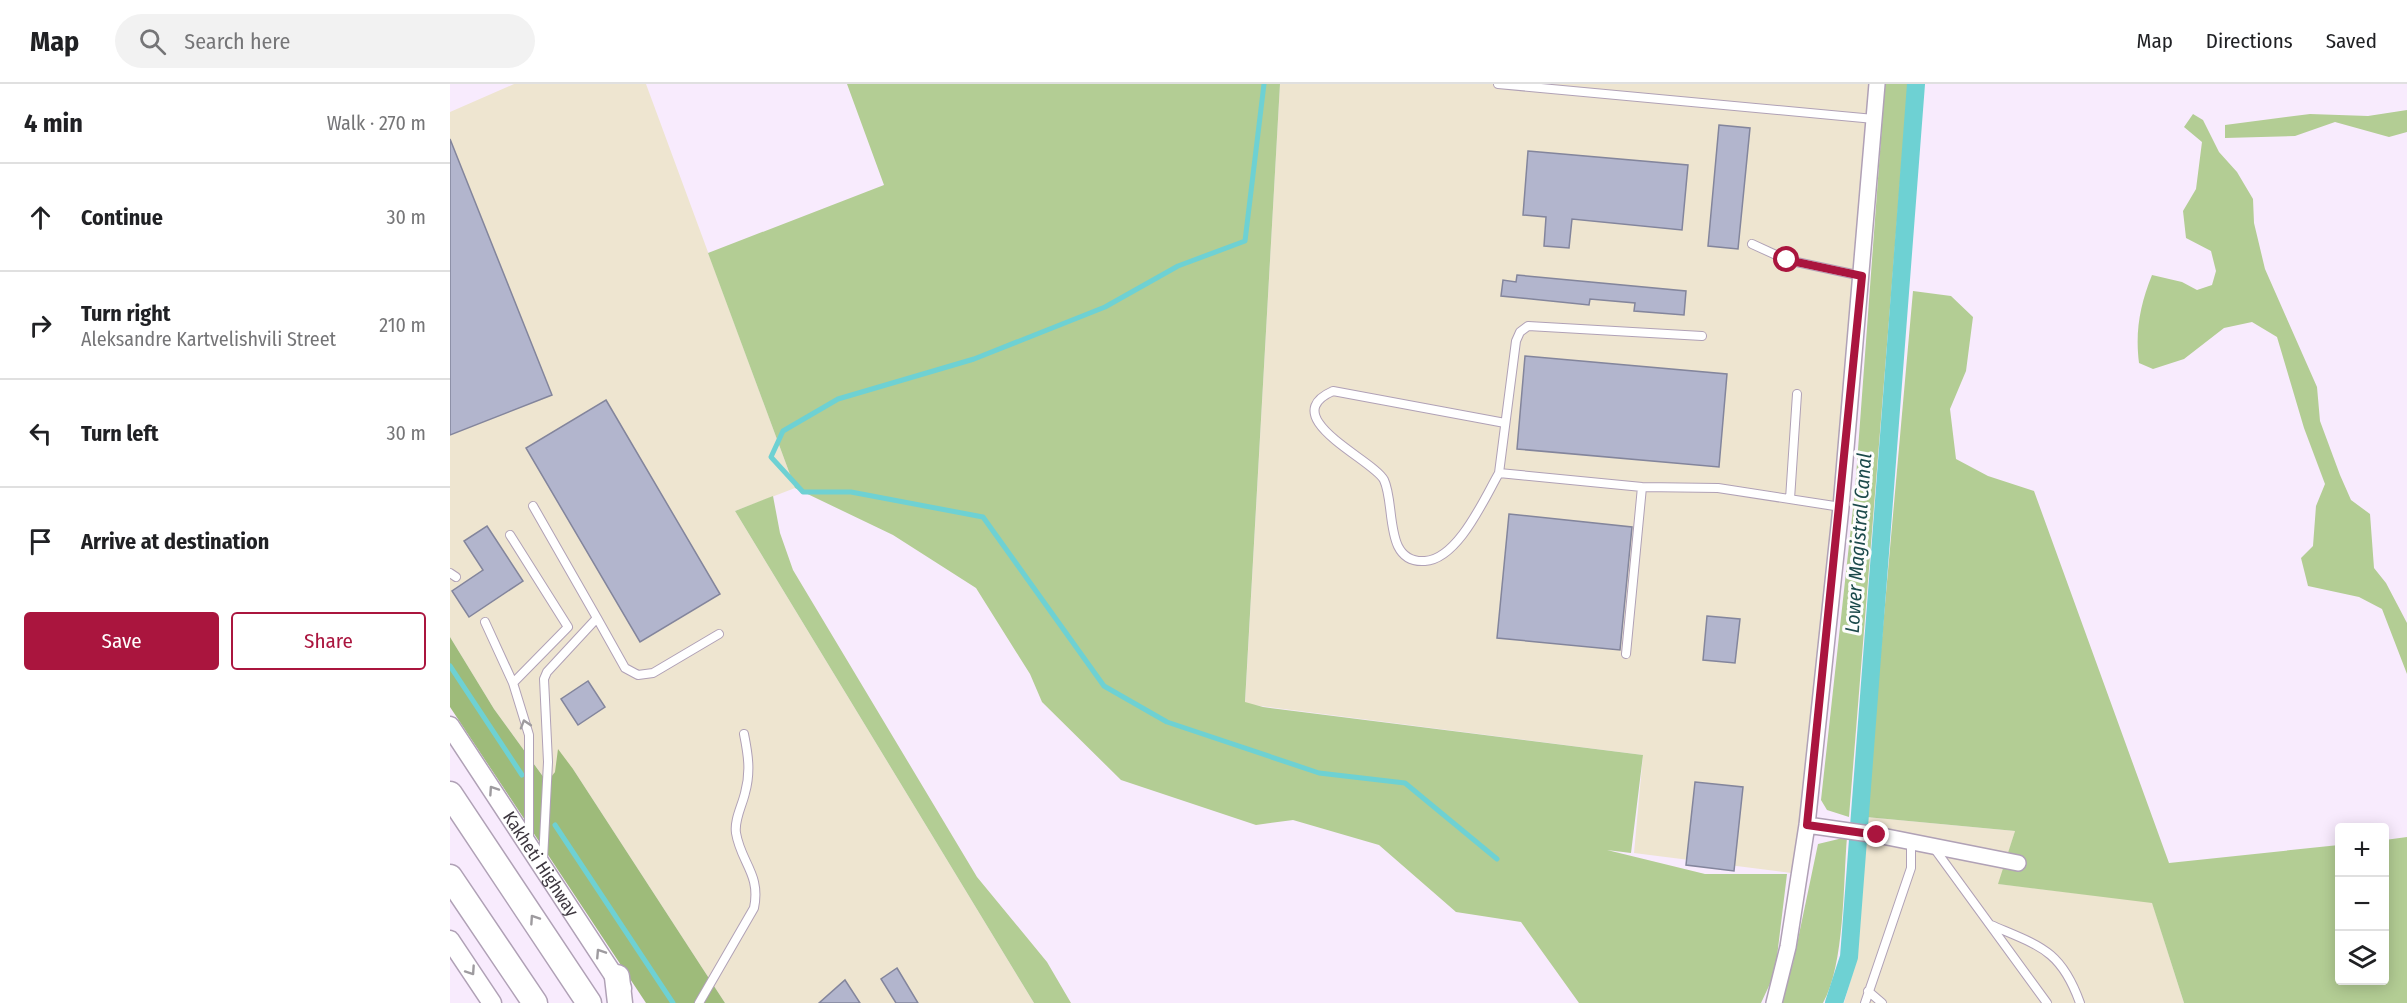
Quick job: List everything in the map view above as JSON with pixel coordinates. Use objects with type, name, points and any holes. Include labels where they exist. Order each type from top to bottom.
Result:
[{"type":"highway","name":"Kakheti Highway","points":[[450,794],[589,1003]]},
{"type":"highway","points":[[450,877],[535,1003]]},
{"type":"highway","points":[[617,977],[620,1003]]},
{"type":"street","points":[[1774,1003],[1788,947],[1807,825],[1841,507],[1877,84]]},
{"type":"street","name":"Kakheti Highway","points":[[450,726],[617,977],[630,1003]]},
{"type":"street","points":[[1807,825],[1877,835],[2018,863]]},
{"type":"street","points":[[450,940],[492,1003]]},
{"type":"lane","points":[[1498,84],[1874,119]]},
{"type":"lane","points":[[1752,244],[1787,260],[1862,276]]},
{"type":"lane","points":[[1505,423],[1333,392],[1324,396],[1317,405],[1316,415],[1320,426],[1328,435],[1377,471],[1384,480],[1395,542],[1407,557],[1424,561],[1440,558],[1456,545],[1499,473],[1516,341],[1520,332],[1528,326],[1702,336]]},
{"type":"lane","points":[[1790,499],[1797,394]]},
{"type":"lane","points":[[1499,473],[1642,487],[1718,488],[1841,507]]},
{"type":"lane","points":[[1626,654],[1642,487]]},
{"type":"lane","points":[[533,506],[625,668],[638,675],[653,673],[719,633]]},
{"type":"lane","points":[[510,535],[568,627],[513,683]]},
{"type":"lane","points":[[543,866],[548,762],[544,679],[547,672],[597,618]]},
{"type":"lane","points":[[484,622],[513,683],[529,735],[529,845]]},
{"type":"lane","points":[[699,1003],[754,908],[758,891],[753,872],[736,832],[750,766],[744,734]]},
{"type":"lane","points":[[1865,1003],[1911,868],[1911,842]]},
{"type":"lane","points":[[1934,846],[2048,1003]]},
{"type":"lane","points":[[1991,925],[2053,954],[2071,977],[2080,1003]]},
{"type":"lane","points":[[1868,991],[1882,1003]]},
{"type":"shaded area","points":[[514,84],[646,84],[795,488],[735,511],[1034,1003],[725,1003],[573,769],[555,772],[548,783],[494,709],[450,637],[450,112]]},
{"type":"shaded area","points":[[1280,84],[1877,84],[1799,874],[1634,853],[1643,755],[1245,704]]},
{"type":"shaded area","points":[[1866,817],[2015,831],[1999,884],[2152,902],[2184,1003],[1844,1003],[1855,965]]},
{"type":"green space","points":[[847,84],[1280,84],[1245,702],[1263,707],[1643,755],[1631,853],[1607,850],[1705,874],[1787,874],[1775,973],[1761,1003],[1579,1003],[1521,922],[1456,912],[1379,845],[1293,820],[1256,825],[1121,780],[1042,702],[1030,674],[976,588],[893,535],[795,488],[708,253],[884,185]]},
{"type":"green space","points":[[1885,84],[1908,84],[1849,817],[1827,810],[1821,800],[1855,490]]},
{"type":"green space","points":[[2407,110],[2407,132],[2389,137],[2335,122],[2295,136],[2225,138],[2225,125],[2310,114],[2368,116]]},
{"type":"green space","points":[[2193,114],[2203,120],[2219,152],[2237,172],[2253,199],[2254,223],[2265,269],[2317,387],[2320,421],[2351,500],[2370,514],[2374,568],[2386,583],[2407,623],[2407,674],[2382,609],[2359,597],[2308,586],[2301,558],[2313,546],[2316,506],[2325,484],[2304,428],[2277,337],[2252,322],[2224,328],[2184,359],[2153,369],[2139,363],[2140,318],[2152,275],[2182,282],[2197,290],[2212,285],[2216,271],[2211,251],[2186,238],[2183,211],[2196,189],[2202,142],[2184,127]]},
{"type":"green space","points":[[1913,291],[1951,296],[1973,317],[1966,371],[1950,409],[1956,459],[1988,476],[2034,491],[2169,863],[2335,845],[2335,985],[2389,985],[2389,839],[2407,837],[2407,1003],[2184,1003],[2152,903],[1998,884],[2015,831],[1866,817]]},
{"type":"green space","points":[[773,496],[780,533],[793,570],[977,877],[1047,962],[1071,1003],[1034,1003],[735,511]]},
{"type":"green space","points":[[450,637],[494,709],[547,782],[555,772],[558,749],[725,1003],[646,1003],[450,707]]},
{"type":"green space","points":[[1847,837],[1839,945],[1830,987],[1823,1003],[1780,1003],[1793,963],[1818,844]]},
{"type":"building","points":[[1719,125],[1750,128],[1738,249],[1708,246]]},
{"type":"building","points":[[450,139],[552,395],[450,435]]},
{"type":"building","points":[[1528,151],[1688,165],[1682,230],[1572,219],[1569,248],[1544,246],[1546,217],[1523,215]]},
{"type":"building","points":[[1517,275],[1686,291],[1684,315],[1634,311],[1635,303],[1590,299],[1589,305],[1501,296],[1503,280],[1516,282]]},
{"type":"building","points":[[1525,356],[1727,374],[1719,467],[1517,449]]},
{"type":"building","points":[[606,400],[720,594],[640,642],[526,448]]},
{"type":"building","points":[[1509,514],[1632,527],[1620,650],[1497,638]]},
{"type":"building","points":[[487,526],[523,581],[469,617],[452,591],[483,570],[464,541]]},
{"type":"building","points":[[1707,616],[1740,619],[1735,663],[1703,660]]},
{"type":"building","points":[[588,681],[605,707],[578,725],[561,699]]},
{"type":"building","points":[[1695,782],[1743,787],[1734,871],[1686,865]]},
{"type":"building","points":[[897,968],[918,1003],[896,1003],[881,979]]},
{"type":"building","points":[[845,980],[860,1003],[819,1003]]},
{"type":"waterway","points":[[1264,84],[1245,241],[1178,266],[1105,307],[974,359],[838,399],[783,431],[771,457],[803,492],[851,492],[983,517],[1104,686],[1167,722],[1319,773],[1405,783],[1497,859]]},
{"type":"waterway","name":"Lower Magistral Canal","points":[[1834,1003],[1849,957],[1916,84]]},
{"type":"waterway","points":[[450,666],[522,775]]},
{"type":"waterway","points":[[555,825],[673,1003]]},
{"type":"route","points":[[1787,260],[1862,276],[1841,507],[1807,825],[1877,835]]}]
